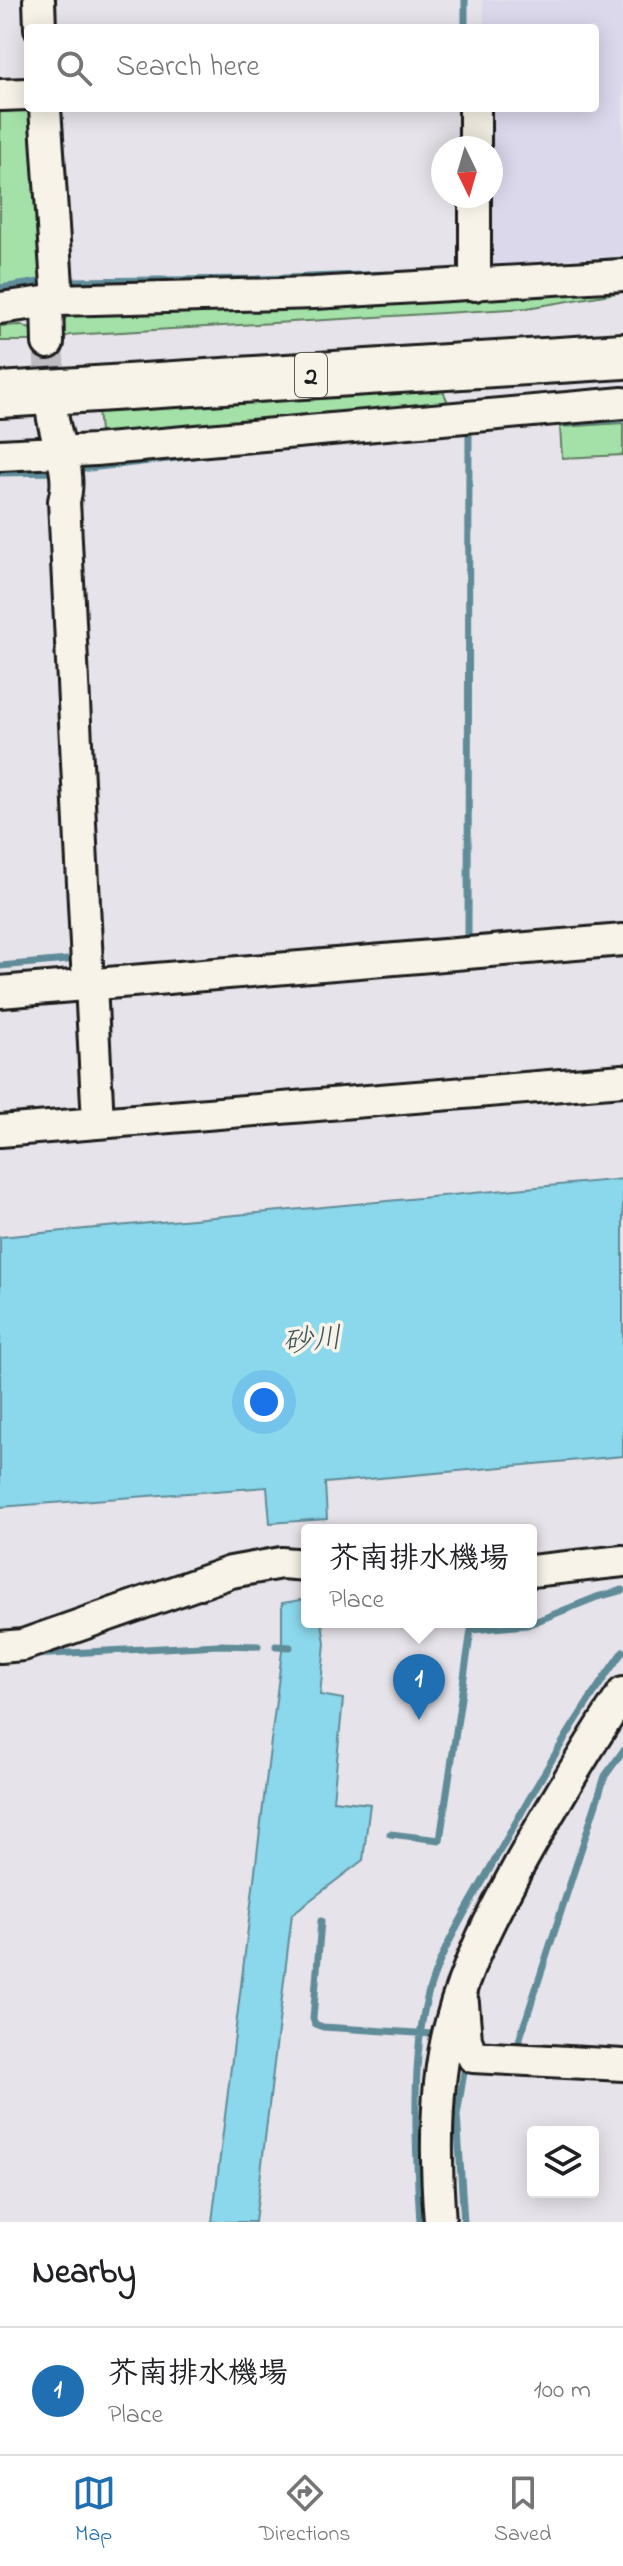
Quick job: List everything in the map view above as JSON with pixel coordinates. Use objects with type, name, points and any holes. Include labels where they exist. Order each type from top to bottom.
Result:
[{"type":"highway","name":"2","points":[[0,365],[623,326]]},
{"type":"highway","name":"2","points":[[0,395],[623,356]]},
{"type":"street","points":[[39,0],[40,24]]},
{"type":"street","points":[[0,95],[24,94]]},
{"type":"street","points":[[45,112],[53,300],[48,343]]},
{"type":"street","points":[[475,112],[475,136]]},
{"type":"street","points":[[475,208],[475,285]]},
{"type":"street","points":[[0,308],[53,300],[314,293],[623,275]]},
{"type":"street","points":[[0,455],[64,464],[623,403]]},
{"type":"street","points":[[52,412],[67,490],[64,501],[98,1123]]},
{"type":"street","points":[[0,992],[88,981],[623,940]]},
{"type":"street","points":[[0,1131],[623,1080]]},
{"type":"street","points":[[537,1570],[623,1561]]},
{"type":"street","points":[[0,1647],[23,1645],[231,1572],[281,1563],[301,1565]]},
{"type":"street","points":[[440,2222],[438,2123],[442,2072],[450,2025],[462,1984],[484,1931],[534,1838],[623,1693]]},
{"type":"street","points":[[462,1984],[466,2040],[473,2057],[497,2061],[623,2065]]},
{"type":"shaded area","points":[[483,0],[623,0],[623,255],[483,266],[483,208],[503,208],[503,136],[483,136],[483,112],[599,112],[599,24],[484,24]]},
{"type":"green space","points":[[0,112],[31,112],[40,280],[0,286]]},
{"type":"green space","points":[[623,283],[623,292],[527,308],[70,335],[55,340],[67,315]]},
{"type":"green space","points":[[21,325],[37,332],[44,341],[0,341],[0,326]]},
{"type":"green space","points":[[442,389],[447,400],[446,408],[101,441],[98,411]]},
{"type":"green space","points":[[623,423],[623,455],[562,458],[560,427]]},
{"type":"water","name":"砂川","points":[[623,1179],[623,1456],[325,1483],[327,1519],[270,1523],[267,1487],[0,1507],[0,1237]]},
{"type":"water","points":[[301,1600],[301,1628],[323,1628],[325,1643],[320,1695],[343,1699],[333,1800],[370,1804],[363,1860],[292,1914],[255,2222],[212,2222],[282,1651],[282,1603]]},
{"type":"waterway","points":[[465,0],[465,24]]},
{"type":"waterway","points":[[581,263],[623,260]]},
{"type":"waterway","points":[[65,281],[387,274]]},
{"type":"waterway","points":[[0,288],[46,281]]},
{"type":"waterway","points":[[565,423],[623,419]]},
{"type":"waterway","points":[[468,942],[469,426]]},
{"type":"waterway","points":[[72,470],[194,456]]},
{"type":"waterway","points":[[0,473],[59,472]]},
{"type":"waterway","points":[[0,966],[79,959]]},
{"type":"waterway","points":[[537,1621],[623,1590]]},
{"type":"waterway","points":[[390,1834],[440,1840],[471,1630],[493,1628]]},
{"type":"waterway","points":[[32,1655],[219,1645],[258,1646]]},
{"type":"waterway","points":[[276,1646],[290,1647]]},
{"type":"waterway","points":[[420,2222],[416,2083],[421,2027],[437,1967],[536,1786],[623,1651]]},
{"type":"waterway","points":[[516,2050],[605,1776],[623,1751]]},
{"type":"waterway","points":[[321,1921],[315,2024],[432,2034]]},
{"type":"waterway","points":[[464,2222],[457,2115],[465,2066]]},
{"type":"tunnel","points":[[48,343],[52,410]]},
{"type":"place","name":"芥南排水機場","points":[[419,1720]]}]
